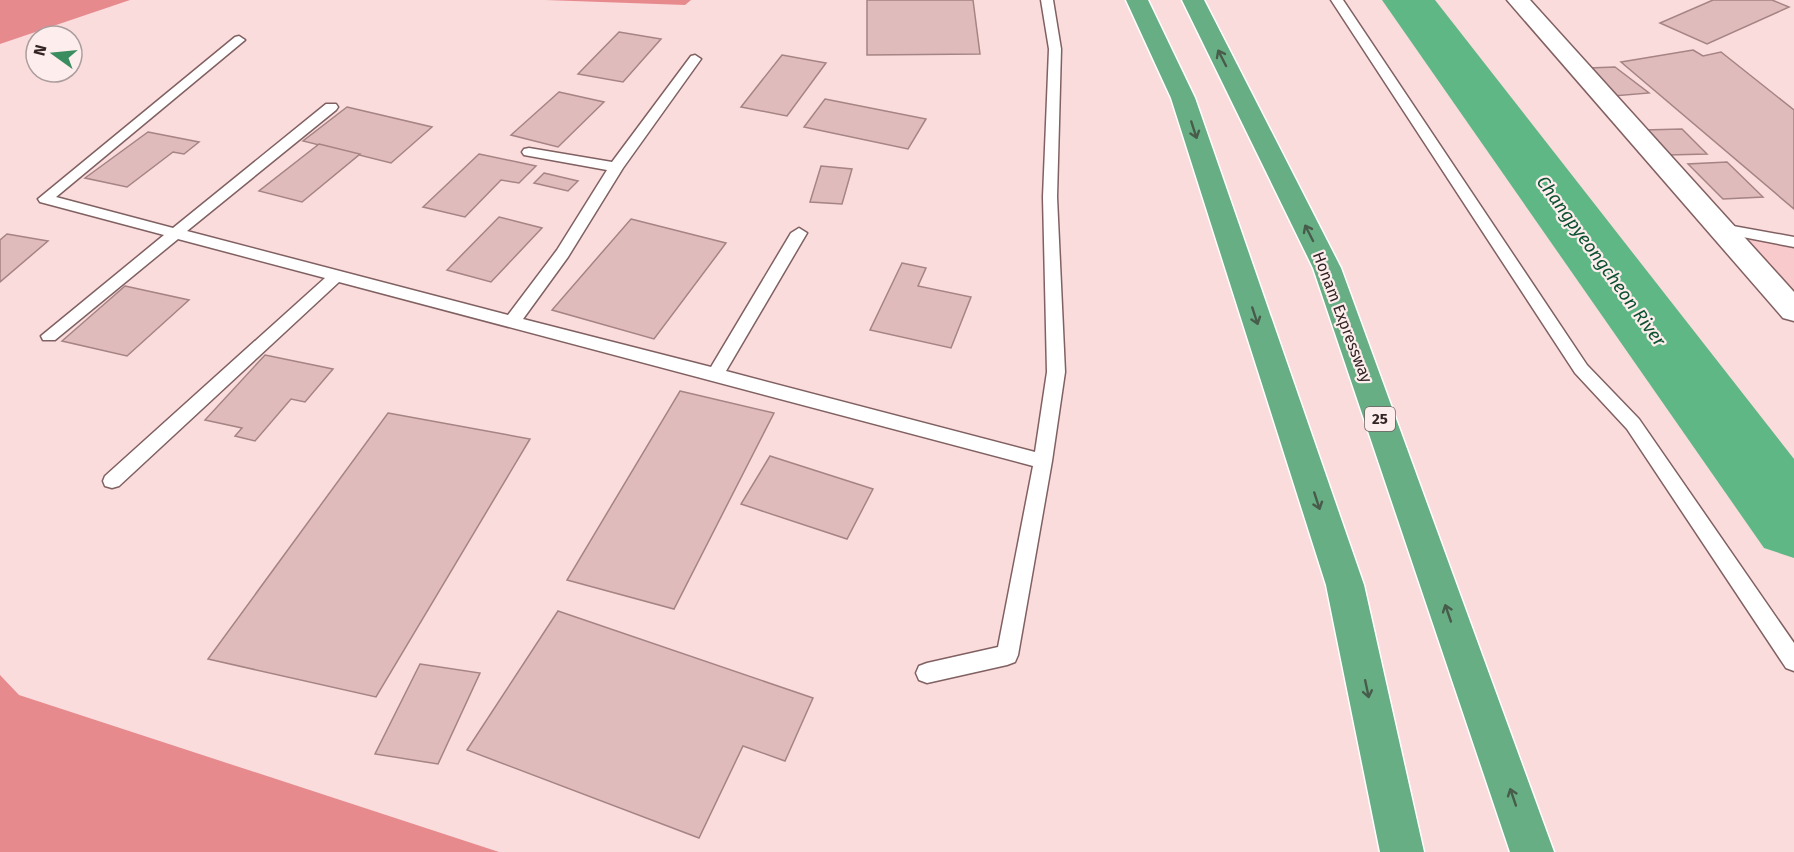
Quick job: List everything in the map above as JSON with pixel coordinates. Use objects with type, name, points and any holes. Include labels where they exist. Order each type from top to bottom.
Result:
[{"type":"highway","points":[[1137,0],[1183,98],[1345,585],[1402,852]]},
{"type":"highway","name":"Honam Expressway","points":[[1193,0],[1327,268],[1533,852]]},
{"type":"street","points":[[1518,0],[1794,311]]},
{"type":"lane","points":[[927,673],[1006,655],[1042,461],[1056,372],[1050,197],[1055,49],[1047,0]]},
{"type":"lane","points":[[1338,0],[1581,369],[1633,424],[1794,661]]},
{"type":"lane","points":[[239,40],[45,200],[1042,461]]},
{"type":"lane","points":[[512,322],[563,253],[616,167],[695,59]]},
{"type":"lane","points":[[49,336],[331,107]]},
{"type":"lane","points":[[530,152],[616,167]]},
{"type":"lane","points":[[1722,230],[1794,242]]},
{"type":"lane","points":[[715,375],[799,233]]},
{"type":"lane","points":[[112,481],[336,276]]},
{"type":"shaded area","points":[[0,0],[130,0],[59,24],[24,24],[24,36],[0,44]]},
{"type":"shaded area","points":[[545,0],[691,0],[685,5]]},
{"type":"shaded area","points":[[1738,237],[1794,245],[1794,299]]},
{"type":"shaded area","points":[[0,675],[19,695],[499,852],[0,852]]},
{"type":"building","points":[[867,0],[973,0],[980,54],[867,55]]},
{"type":"building","points":[[1713,0],[1772,0],[1789,7],[1707,44],[1660,23]]},
{"type":"building","points":[[619,32],[661,39],[623,82],[578,74]]},
{"type":"building","points":[[1693,50],[1703,56],[1721,52],[1794,110],[1794,209],[1621,62]]},
{"type":"building","points":[[782,55],[826,63],[787,116],[741,107]]},
{"type":"building","points":[[1615,67],[1649,93],[1613,96],[1589,68]]},
{"type":"building","points":[[559,92],[604,102],[558,147],[511,135]]},
{"type":"building","points":[[825,99],[926,119],[908,149],[804,127]]},
{"type":"building","points":[[347,107],[432,127],[391,163],[303,141]]},
{"type":"building","points":[[1682,129],[1707,154],[1667,155],[1644,130]]},
{"type":"building","points":[[148,132],[199,142],[184,154],[173,152],[127,187],[85,178]]},
{"type":"building","points":[[319,144],[360,154],[302,202],[259,191]]},
{"type":"building","points":[[479,154],[536,166],[519,183],[501,180],[465,217],[423,207]]},
{"type":"building","points":[[1727,162],[1763,197],[1723,199],[1688,164]]},
{"type":"building","points":[[821,166],[852,169],[842,204],[810,202]]},
{"type":"building","points":[[544,173],[578,181],[568,191],[534,183]]},
{"type":"building","points":[[499,217],[542,228],[491,282],[447,270]]},
{"type":"building","points":[[631,219],[726,243],[654,339],[552,310]]},
{"type":"building","points":[[7,234],[48,241],[0,282],[0,240]]},
{"type":"building","points":[[902,263],[926,268],[918,286],[971,297],[951,348],[870,330]]},
{"type":"building","points":[[125,286],[189,300],[127,356],[62,341]]},
{"type":"building","points":[[265,355],[333,369],[305,402],[291,399],[255,441],[235,436],[242,428],[205,420]]},
{"type":"building","points":[[680,391],[774,413],[674,609],[567,580]]},
{"type":"building","points":[[388,413],[530,439],[376,697],[208,659]]},
{"type":"building","points":[[770,456],[873,489],[847,539],[741,504]]},
{"type":"building","points":[[558,611],[813,698],[785,761],[743,746],[699,838],[467,750]]},
{"type":"building","points":[[420,664],[480,673],[438,764],[375,754]]},
{"type":"waterway","name":"Changpyeongcheon River","points":[[1408,0],[1794,523]]}]
